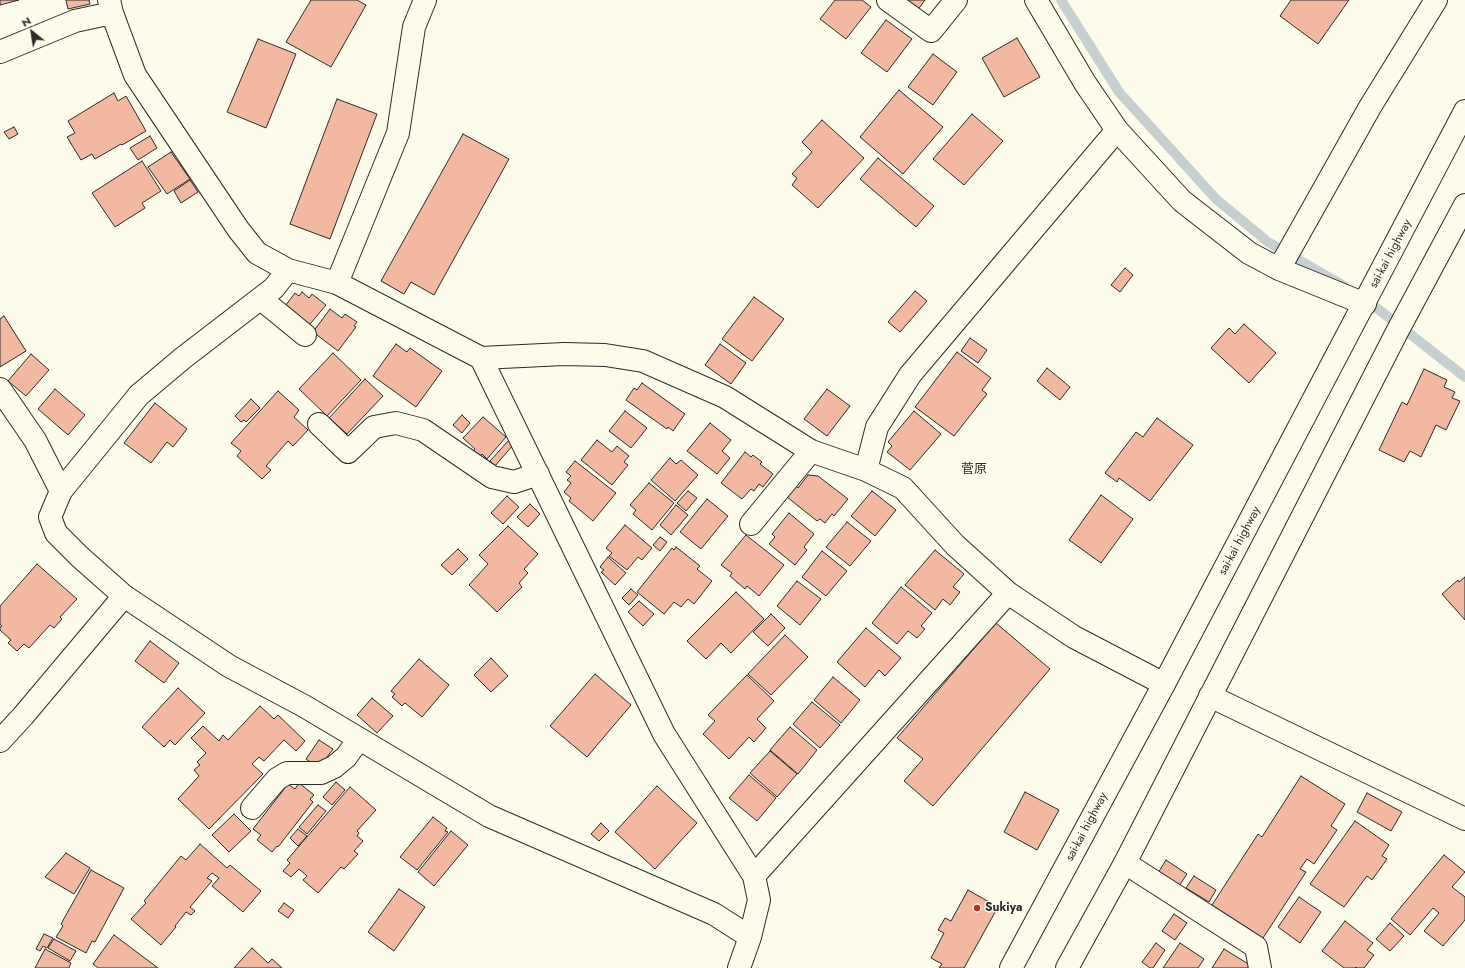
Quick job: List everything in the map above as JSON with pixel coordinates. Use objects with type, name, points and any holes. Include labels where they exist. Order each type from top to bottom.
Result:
[{"type":"main road","points":[[337,283],[398,133],[414,27],[426,0]]},
{"type":"main road","points":[[888,0],[930,32],[956,0]]},
{"type":"main road","points":[[1036,0],[1085,83],[1117,130],[1182,200],[1250,254],[1279,269],[1365,304]]},
{"type":"main road","points":[[1279,269],[1370,107],[1436,0]]},
{"type":"main road","points":[[0,52],[110,6],[135,75],[238,229],[257,253],[288,270],[337,283],[481,358],[564,354],[598,355],[643,360],[725,397],[810,451],[866,470],[903,488],[955,545],[1008,593],[1074,637],[1164,684]]},
{"type":"main road","name":"sai-kai highway","points":[[1011,968],[1164,684],[1365,304],[1465,111]]},
{"type":"main road","points":[[866,470],[877,427],[910,375],[1117,130]]},
{"type":"main road","points":[[1067,968],[1125,863],[1398,330],[1465,205]]},
{"type":"main road","points":[[288,270],[274,288],[261,299],[182,358],[139,395],[61,491],[50,517],[56,533],[80,557],[124,596],[229,666],[304,706],[489,816],[714,914],[750,938]]},
{"type":"main road","points":[[261,299],[305,335]]},
{"type":"main road","points":[[481,358],[664,734],[754,876],[759,900],[750,938],[740,968]]},
{"type":"main road","points":[[0,389],[35,440],[61,491]]},
{"type":"main road","points":[[319,424],[348,452],[374,427],[396,423],[423,430],[492,477],[514,482],[538,474]]},
{"type":"main road","points":[[751,524],[810,451]]},
{"type":"main road","points":[[754,876],[1008,593]]},
{"type":"main road","points":[[0,741],[23,716],[124,596]]},
{"type":"main road","points":[[1210,696],[1465,819]]},
{"type":"main road","points":[[252,808],[277,779],[287,773],[321,773],[334,767],[346,757],[359,739]]},
{"type":"main road","points":[[1125,863],[1256,947],[1260,968]]},
{"type":"building","points":[[0,0],[19,0],[0,5]]},
{"type":"building","points":[[66,0],[89,0],[90,4],[68,9]]},
{"type":"building","points":[[311,0],[357,0],[366,5],[331,67],[286,42]]},
{"type":"building","points":[[835,0],[862,0],[871,7],[846,39],[820,19]]},
{"type":"building","points":[[903,0],[925,0],[917,11]]},
{"type":"building","points":[[1291,0],[1349,0],[1318,44],[1280,16]]},
{"type":"building","points":[[886,20],[912,39],[887,72],[861,53]]},
{"type":"building","points":[[1017,38],[1040,77],[1004,97],[982,58]]},
{"type":"building","points":[[258,39],[296,54],[266,128],[227,112]]},
{"type":"building","points":[[933,54],[957,72],[933,105],[908,87]]},
{"type":"building","points":[[899,90],[943,127],[903,174],[860,137]]},
{"type":"building","points":[[114,93],[118,101],[126,96],[146,131],[95,159],[92,154],[81,160],[67,137],[75,133],[68,121]]},
{"type":"building","points":[[337,99],[377,114],[330,239],[290,224]]},
{"type":"building","points":[[972,114],[1003,141],[964,185],[933,159]]},
{"type":"building","points":[[822,120],[864,158],[818,208],[792,185],[797,178],[792,174],[812,152],[802,142]]},
{"type":"building","points":[[14,127],[18,134],[9,139],[4,132]]},
{"type":"building","points":[[463,134],[509,159],[434,295],[411,282],[404,294],[381,281]]},
{"type":"building","points":[[150,136],[157,148],[138,160],[130,148]]},
{"type":"building","points":[[171,152],[190,179],[167,194],[148,167]]},
{"type":"building","points":[[878,158],[934,206],[916,227],[860,179]]},
{"type":"building","points":[[142,161],[161,191],[142,203],[145,208],[115,227],[92,193]]},
{"type":"building","points":[[190,180],[198,192],[181,203],[174,191]]},
{"type":"building","points":[[1125,268],[1133,275],[1120,292],[1111,285]]},
{"type":"building","points":[[915,291],[927,301],[900,332],[888,322]]},
{"type":"building","points":[[302,292],[309,298],[312,294],[326,305],[306,329],[282,310],[295,293],[299,296]]},
{"type":"building","points":[[754,297],[784,319],[752,361],[722,339]]},
{"type":"building","points":[[330,309],[342,318],[345,314],[357,322],[354,326],[356,327],[338,351],[313,332]]},
{"type":"building","points":[[4,316],[26,351],[0,367],[0,319]]},
{"type":"building","points":[[1244,324],[1276,353],[1249,383],[1211,348],[1229,328],[1235,334]]},
{"type":"building","points":[[970,338],[987,350],[978,363],[961,351]]},
{"type":"building","points":[[396,344],[407,352],[410,348],[442,371],[416,407],[373,376]]},
{"type":"building","points":[[720,344],[746,363],[731,384],[705,365]]},
{"type":"building","points":[[957,352],[991,378],[982,390],[987,394],[954,436],[915,407]]},
{"type":"building","points":[[333,353],[361,380],[327,416],[299,389]]},
{"type":"building","points":[[31,354],[49,370],[26,396],[8,381]]},
{"type":"building","points":[[1047,368],[1070,387],[1060,400],[1037,381]]},
{"type":"building","points":[[1424,369],[1447,380],[1444,387],[1455,392],[1452,398],[1460,401],[1446,430],[1436,425],[1421,457],[1410,451],[1404,462],[1379,450],[1402,402],[1407,405]]},
{"type":"building","points":[[365,379],[383,396],[347,434],[329,418]]},
{"type":"building","points":[[642,383],[685,414],[673,431],[668,427],[667,429],[626,400],[634,388],[637,390]]},
{"type":"building","points":[[55,389],[85,415],[68,435],[38,409]]},
{"type":"building","points":[[827,389],[850,406],[827,436],[804,419]]},
{"type":"building","points":[[278,391],[299,410],[294,417],[308,430],[293,446],[288,441],[266,466],[271,470],[262,479],[237,456],[241,451],[231,443]]},
{"type":"building","points":[[251,399],[260,408],[246,422],[244,420],[241,422],[235,416]]},
{"type":"building","points":[[155,403],[187,429],[173,447],[167,442],[151,463],[124,443]]},
{"type":"building","points":[[625,411],[647,428],[631,448],[609,431]]},
{"type":"building","points":[[914,411],[941,434],[910,470],[887,452],[892,446],[888,442]]},
{"type":"building","points":[[462,415],[470,423],[462,433],[453,425]]},
{"type":"building","points":[[483,417],[506,437],[487,459],[482,454],[479,457],[473,452],[475,449],[463,438]]},
{"type":"building","points":[[1157,418],[1193,445],[1150,501],[1119,478],[1117,482],[1105,473],[1136,432],[1143,437]]},
{"type":"building","points":[[710,423],[731,440],[722,451],[730,458],[717,474],[687,451]]},
{"type":"building","points":[[509,440],[513,445],[495,466],[490,461]]},
{"type":"building","points":[[597,440],[612,452],[617,446],[629,456],[624,462],[628,465],[612,485],[581,460]]},
{"type":"building","points":[[745,452],[751,457],[753,455],[762,462],[760,464],[773,474],[763,487],[759,484],[754,491],[751,489],[742,499],[721,483]]},
{"type":"building","points":[[670,458],[676,464],[681,460],[698,475],[675,501],[651,480]]},
{"type":"building","points":[[575,461],[616,493],[593,521],[569,501],[571,498],[564,492],[571,483],[567,480],[571,476],[566,472]]},
{"type":"building","points":[[808,475],[818,476],[848,499],[834,516],[832,514],[825,523],[820,519],[817,521],[787,497],[796,486],[798,488]]},
{"type":"building","points":[[649,483],[674,503],[652,530],[633,514],[636,510],[630,505]]},
{"type":"building","points":[[688,491],[697,498],[686,511],[677,503]]},
{"type":"building","points":[[872,491],[896,510],[875,536],[851,516]]},
{"type":"building","points":[[1101,495],[1133,519],[1101,563],[1069,540]]},
{"type":"building","points":[[507,496],[519,507],[503,524],[491,513]]},
{"type":"building","points":[[707,499],[728,516],[701,549],[680,532]]},
{"type":"building","points":[[530,504],[540,514],[528,527],[517,517]]},
{"type":"building","points":[[676,505],[688,515],[671,535],[660,525]]},
{"type":"building","points":[[789,513],[814,534],[804,547],[807,550],[795,565],[769,544],[775,537],[772,534]]},
{"type":"building","points":[[847,522],[871,541],[850,566],[826,547]]},
{"type":"building","points":[[625,525],[652,548],[642,560],[638,557],[627,570],[609,556],[612,553],[606,548]]},
{"type":"building","points":[[508,526],[538,554],[524,569],[528,573],[519,583],[522,587],[497,612],[469,585],[488,564],[479,555]]},
{"type":"building","points":[[746,535],[784,565],[759,596],[747,586],[745,589],[730,576],[732,573],[721,565]]},
{"type":"building","points":[[660,537],[667,542],[660,551],[653,545]]},
{"type":"building","points":[[676,547],[700,566],[697,569],[712,581],[694,604],[688,599],[681,607],[674,602],[664,614],[637,592],[672,548],[674,550]]},
{"type":"building","points":[[458,549],[468,559],[452,575],[441,565]]},
{"type":"building","points":[[935,550],[964,574],[953,587],[960,592],[950,605],[943,599],[935,610],[905,585]]},
{"type":"building","points":[[822,551],[847,571],[826,596],[802,577]]},
{"type":"building","points":[[608,557],[626,573],[615,585],[601,572],[604,570],[600,567]]},
{"type":"building","points":[[37,564],[77,599],[60,617],[62,619],[54,628],[50,625],[29,648],[24,644],[17,651],[8,643],[11,640],[0,630],[0,627],[2,626],[0,624],[0,606]]},
{"type":"building","points":[[1465,577],[1465,620],[1442,594],[1458,580],[1459,582]]},
{"type":"building","points":[[797,581],[821,599],[800,625],[777,606]]},
{"type":"building","points":[[901,587],[932,613],[921,626],[925,629],[917,638],[908,631],[897,644],[872,623]]},
{"type":"building","points":[[631,589],[638,595],[629,605],[622,598]]},
{"type":"building","points":[[736,592],[764,619],[731,653],[721,643],[706,659],[687,641]]},
{"type":"building","points":[[639,601],[654,614],[643,626],[628,612]]},
{"type":"building","points":[[771,614],[785,628],[768,646],[753,632]]},
{"type":"building","points":[[996,623],[1050,669],[933,806],[904,781],[923,759],[897,738]]},
{"type":"building","points":[[866,628],[901,658],[885,676],[879,670],[865,687],[837,662]]},
{"type":"building","points":[[785,635],[808,657],[771,695],[748,674]]},
{"type":"building","points":[[150,641],[179,663],[164,683],[135,661]]},
{"type":"building","points":[[491,658],[508,676],[491,692],[474,675]]},
{"type":"building","points":[[419,659],[449,685],[422,717],[405,703],[402,706],[392,697],[395,694],[391,691]]},
{"type":"building","points":[[595,674],[631,705],[587,757],[550,726]]},
{"type":"building","points":[[747,675],[774,701],[757,719],[766,728],[754,742],[749,737],[729,759],[703,734],[715,721],[708,715]]},
{"type":"building","points":[[833,677],[860,700],[841,723],[814,700]]},
{"type":"building","points":[[178,688],[205,713],[175,745],[170,740],[164,747],[142,727]]},
{"type":"building","points":[[372,698],[393,716],[377,733],[357,715]]},
{"type":"building","points":[[812,702],[840,725],[820,748],[793,724]]},
{"type":"building","points":[[260,706],[274,719],[278,715],[305,741],[296,751],[284,740],[264,761],[259,757],[252,764],[263,774],[209,829],[178,799],[199,776],[194,770],[200,765],[197,762],[206,753],[191,738],[203,726],[219,741],[223,735],[228,740]]},
{"type":"building","points":[[790,727],[817,750],[798,774],[770,750]]},
{"type":"building","points":[[319,740],[333,749],[319,768],[306,759]]},
{"type":"building","points":[[770,751],[797,774],[777,797],[750,773]]},
{"type":"building","points":[[749,775],[776,798],[757,821],[729,798]]},
{"type":"building","points":[[1301,776],[1345,804],[1331,826],[1337,830],[1314,864],[1307,859],[1300,869],[1306,872],[1263,938],[1212,905],[1258,834],[1262,837]]},
{"type":"building","points":[[336,782],[345,790],[332,805],[323,797]]},
{"type":"building","points":[[299,783],[314,795],[310,799],[313,802],[278,847],[277,846],[272,852],[257,840],[261,835],[253,829],[288,784],[295,789]]},
{"type":"building","points":[[657,786],[697,823],[655,869],[615,832]]},
{"type":"building","points":[[350,787],[376,810],[357,831],[359,833],[357,836],[363,841],[354,851],[358,854],[344,869],[341,867],[318,893],[303,880],[307,876],[299,869],[291,877],[283,871],[290,863],[287,860]]},
{"type":"building","points":[[1025,792],[1059,810],[1037,850],[1004,832]]},
{"type":"building","points":[[1367,793],[1402,812],[1391,831],[1357,812]]},
{"type":"building","points":[[318,805],[326,811],[307,834],[299,827]]},
{"type":"building","points":[[234,814],[251,831],[229,852],[212,835]]},
{"type":"building","points":[[433,817],[447,828],[445,831],[448,832],[417,870],[400,857]]},
{"type":"building","points":[[1355,821],[1389,845],[1382,856],[1387,859],[1372,880],[1367,876],[1344,907],[1310,884]]},
{"type":"building","points":[[601,823],[609,831],[599,841],[591,834]]},
{"type":"building","points":[[298,829],[307,836],[298,846],[290,838]]},
{"type":"building","points":[[451,831],[468,845],[434,886],[418,872]]},
{"type":"building","points":[[200,844],[227,868],[230,865],[261,891],[243,912],[212,886],[219,878],[212,873],[207,878],[212,881],[190,907],[195,911],[191,915],[186,912],[161,945],[131,919],[146,903],[144,901],[181,856],[186,860]]},
{"type":"building","points":[[66,853],[90,868],[74,894],[45,877]]},
{"type":"building","points":[[1444,855],[1465,872],[1452,887],[1465,897],[1465,920],[1443,946],[1424,931],[1439,913],[1433,908],[1410,935],[1391,919]]},
{"type":"building","points":[[1166,860],[1187,874],[1179,886],[1158,873]]},
{"type":"building","points":[[91,870],[124,888],[95,942],[92,941],[86,953],[56,937],[63,926],[61,924]]},
{"type":"building","points":[[1194,876],[1216,890],[1209,902],[1186,888]]},
{"type":"building","points":[[399,889],[425,907],[394,951],[368,932]]},
{"type":"building","points":[[968,890],[998,907],[964,968],[939,968],[942,964],[931,958],[944,933],[938,930],[945,918],[951,921]]},
{"type":"building","points":[[1299,897],[1321,912],[1300,943],[1278,927]]},
{"type":"building","points":[[284,903],[294,910],[288,918],[278,911]]},
{"type":"building","points":[[1174,914],[1187,923],[1175,940],[1162,931]]},
{"type":"building","points":[[1345,921],[1373,943],[1367,950],[1374,955],[1364,968],[1344,968],[1322,951]]},
{"type":"building","points":[[1390,923],[1404,936],[1390,951],[1376,939]]},
{"type":"building","points":[[44,934],[53,938],[47,948],[43,946],[40,951],[36,949]]},
{"type":"building","points":[[114,935],[158,968],[98,968],[93,964]]},
{"type":"building","points":[[54,939],[76,951],[70,961],[48,948]]},
{"type":"building","points":[[1156,943],[1165,950],[1153,968],[1150,968],[1142,962]]},
{"type":"building","points":[[1180,943],[1204,959],[1198,968],[1163,968]]},
{"type":"building","points":[[252,948],[268,963],[272,959],[282,968],[234,968]]},
{"type":"building","points":[[45,949],[71,963],[69,968],[35,968]]},
{"type":"building","points":[[1224,949],[1250,965],[1248,968],[1212,968]]},
{"type":"waterway","points":[[1061,0],[1119,92],[1216,199],[1268,242],[1344,286]]},
{"type":"waterway","points":[[1364,298],[1465,377]]},
{"type":"place","name":"Sukiya","points":[[977,908]]},
{"type":"district","name":"菅原","points":[[974,470]]}]
